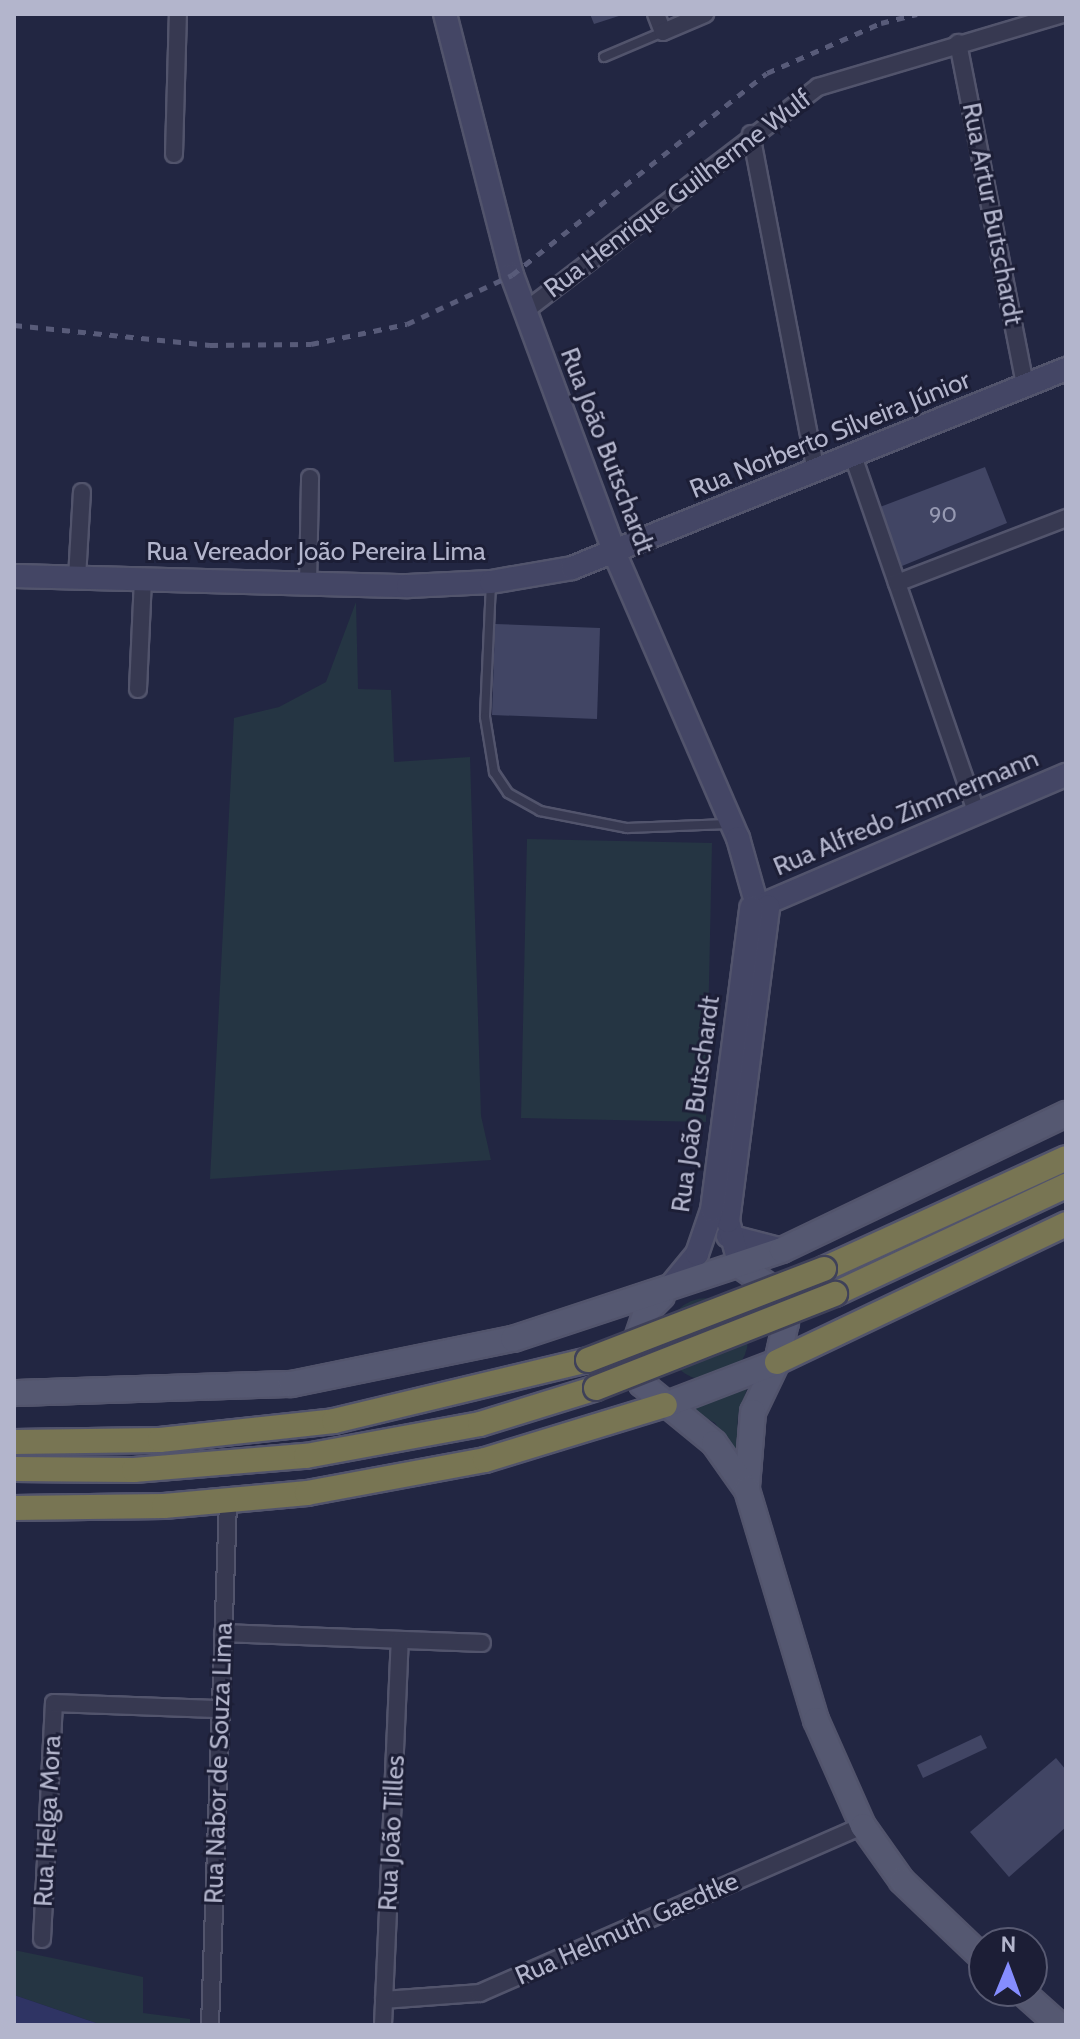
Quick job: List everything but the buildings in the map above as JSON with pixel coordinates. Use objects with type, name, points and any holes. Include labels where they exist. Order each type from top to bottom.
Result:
[{"type":"highway","points":[[14,1442],[160,1440],[334,1421],[588,1360],[824,1269],[1066,1158]]},
{"type":"highway","points":[[14,1469],[134,1470],[306,1456],[480,1424],[596,1388],[835,1294],[1066,1186]]},
{"type":"highway","points":[[788,1357],[1066,1224]]},
{"type":"highway","points":[[14,1508],[228,1501],[396,1479],[665,1405]]},
{"type":"main road","name":"Rua João Butschardt","points":[[445,14],[525,311],[615,554],[733,824],[760,903],[728,1236],[740,1266]]},
{"type":"main road","name":"Rua Norberto Silveira Júnior","points":[[615,554],[1066,369]]},
{"type":"main road","name":"Rua Vereador João Pereira Lima","points":[[14,576],[308,585],[491,582],[615,554]]},
{"type":"main road","name":"Rua Alfredo Zimmermann","points":[[760,903],[1066,775]]},
{"type":"main road","name":"Rua João Butschardt","points":[[664,1294],[697,1254],[712,1210],[760,903]]},
{"type":"main road","points":[[14,1393],[291,1384],[451,1356],[664,1294],[782,1250],[1066,1114]]},
{"type":"main road","points":[[728,1236],[782,1250]]},
{"type":"main road","points":[[740,1266],[767,1281],[781,1302],[788,1357],[758,1399],[747,1490]]},
{"type":"main road","points":[[664,1294],[646,1312],[633,1349],[642,1384],[707,1436],[747,1490],[816,1720],[863,1826],[902,1881],[968,1944]]},
{"type":"main road","points":[[665,1405],[788,1357]]},
{"type":"main road","points":[[634,1416],[707,1436]]},
{"type":"main road","points":[[1039,2007],[1059,2025]]},
{"type":"street","points":[[174,154],[178,14]]},
{"type":"street","points":[[656,14],[663,32],[705,14]]},
{"type":"street","name":"Rua Henrique Guilherme Wulf","points":[[525,311],[751,134],[818,87],[1063,14]]},
{"type":"street","name":"Rua Artur Butschardt","points":[[958,43],[1025,386]]},
{"type":"street","points":[[751,134],[816,472]]},
{"type":"street","points":[[853,456],[977,814]]},
{"type":"street","points":[[308,585],[310,478]]},
{"type":"street","points":[[77,578],[82,492]]},
{"type":"street","points":[[897,583],[1066,518]]},
{"type":"street","points":[[138,689],[143,580]]},
{"type":"street","name":"Rua Nabor de Souza Lima","points":[[210,2025],[228,1501]]},
{"type":"street","points":[[223,1633],[482,1643]]},
{"type":"street","name":"Rua João Tilles","points":[[383,2025],[400,1640]]},
{"type":"street","name":"Rua Helga Mora","points":[[42,1939],[54,1703],[221,1709]]},
{"type":"street","name":"Rua Helmuth Gaedtke","points":[[384,2000],[480,1993],[863,1826]]},
{"type":"lane","points":[[604,57],[663,32]]},
{"type":"lane","points":[[491,582],[485,717],[494,772],[508,793],[540,811],[627,828],[733,824]]},
{"type":"shaded area","points":[[356,602],[358,689],[391,690],[394,762],[470,757],[481,1116],[491,1160],[210,1179],[234,718],[279,707],[326,682]]},
{"type":"shaded area","points":[[527,839],[712,843],[706,1122],[521,1118]]},
{"type":"shaded area","points":[[707,1298],[723,1301],[736,1310],[745,1323],[748,1339],[745,1355],[736,1368],[723,1377],[707,1380],[691,1377],[678,1368],[669,1355],[666,1339],[669,1323],[678,1310],[691,1301]]},
{"type":"shaded area","points":[[748,1386],[738,1415],[736,1455],[715,1423],[690,1409]]},
{"type":"shaded area","points":[[14,1950],[143,1977],[143,2013],[190,2019],[190,2025],[102,2025],[14,1995]]},
{"type":"water","points":[[14,1995],[102,2025],[14,2025]]},
{"type":"railway","points":[[14,325],[210,345],[311,344],[407,324],[512,275],[767,73],[881,23],[917,14]]}]
